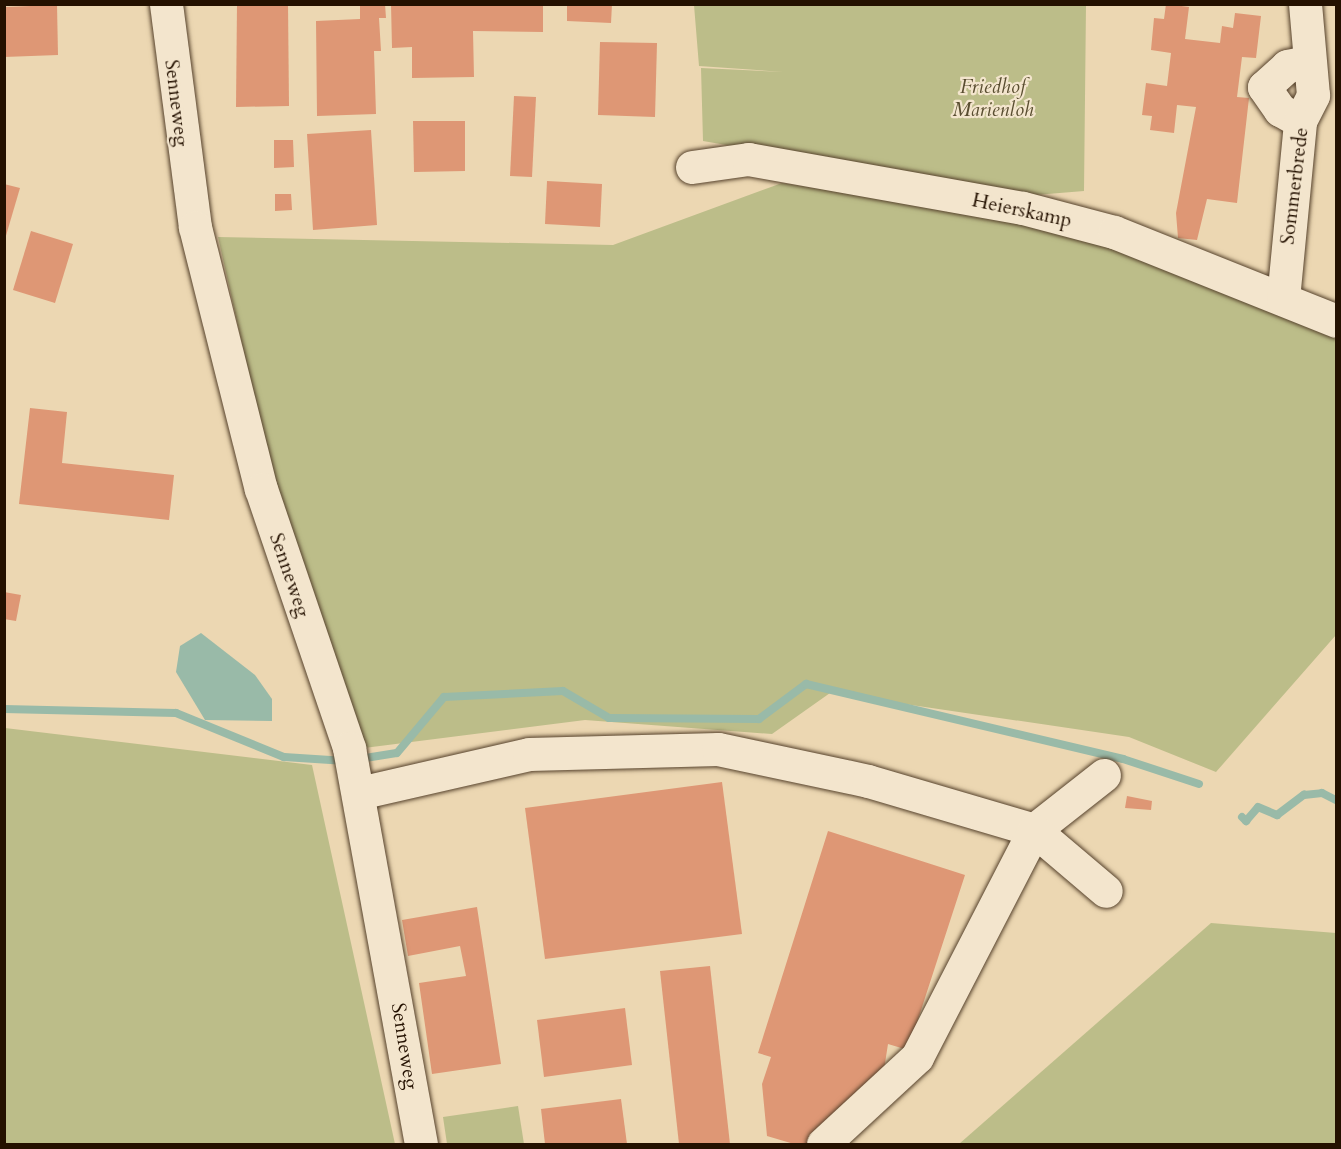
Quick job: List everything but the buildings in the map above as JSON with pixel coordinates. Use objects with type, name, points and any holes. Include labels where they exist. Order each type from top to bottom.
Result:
[{"type":"street","name":"Senneweg","points":[[166,4],[195,227],[215,317],[261,489],[354,772],[421,1144]]},
{"type":"street","name":"Sommerbrede","points":[[1283,298],[1300,121],[1313,95],[1307,62],[1305,4]]},
{"type":"street","points":[[1300,121],[1280,110],[1264,87],[1287,66],[1307,62]]},
{"type":"street","name":"Heierskamp","points":[[692,167],[748,159],[1023,208],[1114,232],[1336,321]]},
{"type":"street","points":[[354,772],[529,754],[718,749],[868,781],[1034,830],[1106,891]]},
{"type":"street","points":[[823,1144],[917,1057],[1034,830],[1104,775]]},
{"type":"green space","name":"Friedhof Marienloh","points":[[694,5],[1086,5],[1084,191],[1023,196],[703,141],[701,68],[784,72],[699,66]]},
{"type":"green space","points":[[782,183],[1015,218],[1111,244],[1336,335],[1336,635],[1216,772],[1129,737],[830,693],[772,734],[585,720],[364,748],[268,459],[218,237],[613,245]]},
{"type":"green space","points":[[5,728],[312,765],[395,1144],[5,1144]]},
{"type":"green space","points":[[1211,923],[1336,933],[1336,1144],[959,1144]]},
{"type":"green space","points":[[518,1106],[524,1144],[447,1144],[443,1117]]},
{"type":"shaded area","points":[[201,633],[255,675],[272,699],[272,721],[205,720],[176,672],[180,646]]},
{"type":"waterway","points":[[359,759],[397,753],[444,697],[563,691],[609,718],[759,719],[806,684],[1123,759],[1199,784]]},
{"type":"waterway","points":[[4,709],[176,713],[284,757],[346,761]]},
{"type":"waterway","points":[[1242,817],[1246,821],[1258,807],[1277,815],[1304,795],[1322,793],[1336,800]]}]
